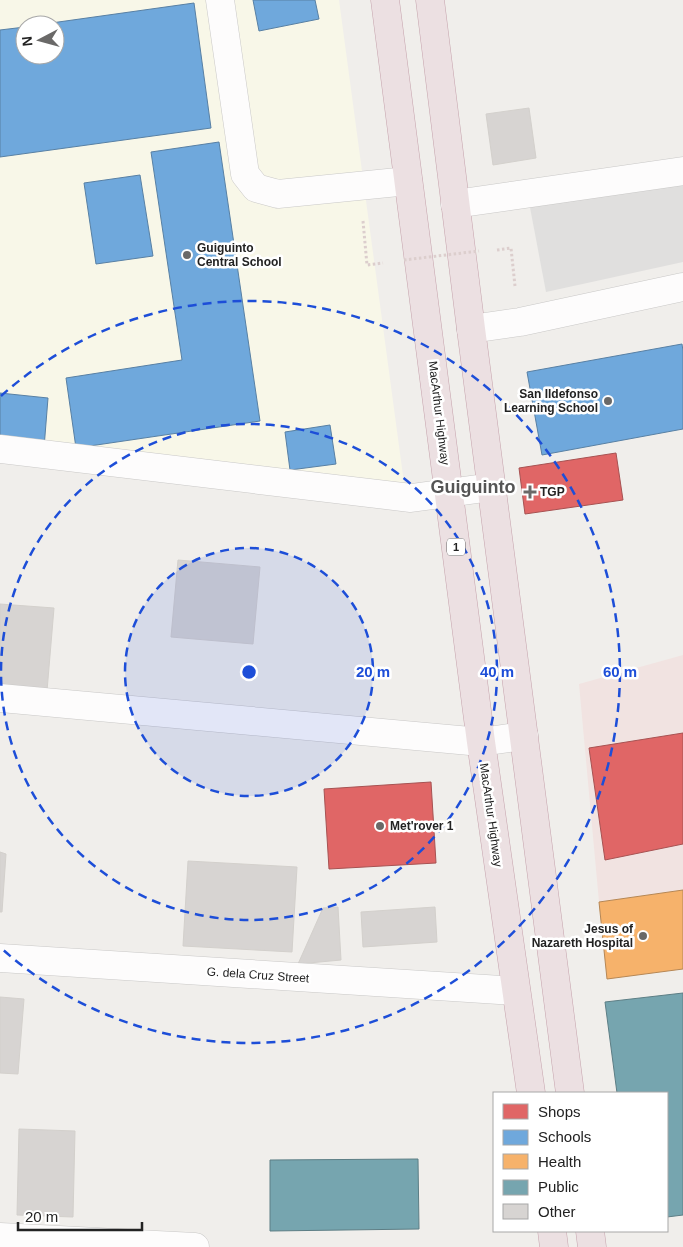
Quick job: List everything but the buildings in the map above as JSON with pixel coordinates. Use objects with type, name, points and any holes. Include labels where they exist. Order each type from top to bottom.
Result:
[{"type":"highway","name":"MacArthur Highway","points":[[386,0],[481,742],[531,1092]]},
{"type":"highway","points":[[430,0],[570,1092]]},
{"type":"highway","points":[[552,1232],[554,1247]]},
{"type":"highway","points":[[590,1232],[592,1247]]},
{"type":"street","points":[[220,0],[245,174],[256,188],[278,194],[408,180]]},
{"type":"street","points":[[455,204],[683,171]]},
{"type":"street","points":[[471,329],[520,322],[683,287]]},
{"type":"street","points":[[0,450],[411,498],[492,487]]},
{"type":"street","points":[[0,698],[481,742],[524,736]]},
{"type":"street","name":"G. dela Cruz Street","points":[[0,958],[516,991]]},
{"type":"street","points":[[0,1237],[195,1247]]},
{"type":"path","points":[[360,186],[367,265]]},
{"type":"path","points":[[404,260],[479,252]]},
{"type":"shaded area","name":"Guiguinto Central School","points":[[0,0],[339,0],[404,483],[0,455]]},
{"type":"shaded area","points":[[683,174],[683,262],[546,292],[529,202]]},
{"type":"shaded area","points":[[683,655],[683,890],[599,902],[579,684]]},
{"type":"place","name":"Guiguinto Central School","points":[[187,255]]},
{"type":"place","name":"San Ildefonso Learning School","points":[[608,401]]},
{"type":"place","name":"TGP","points":[[530,492]]},
{"type":"place","name":"Met'rover 1","points":[[380,826]]},
{"type":"place","name":"Jesus of Nazareth Hospital","points":[[643,936]]},
{"type":"district","name":"Guiguinto","points":[[473,487]]}]
